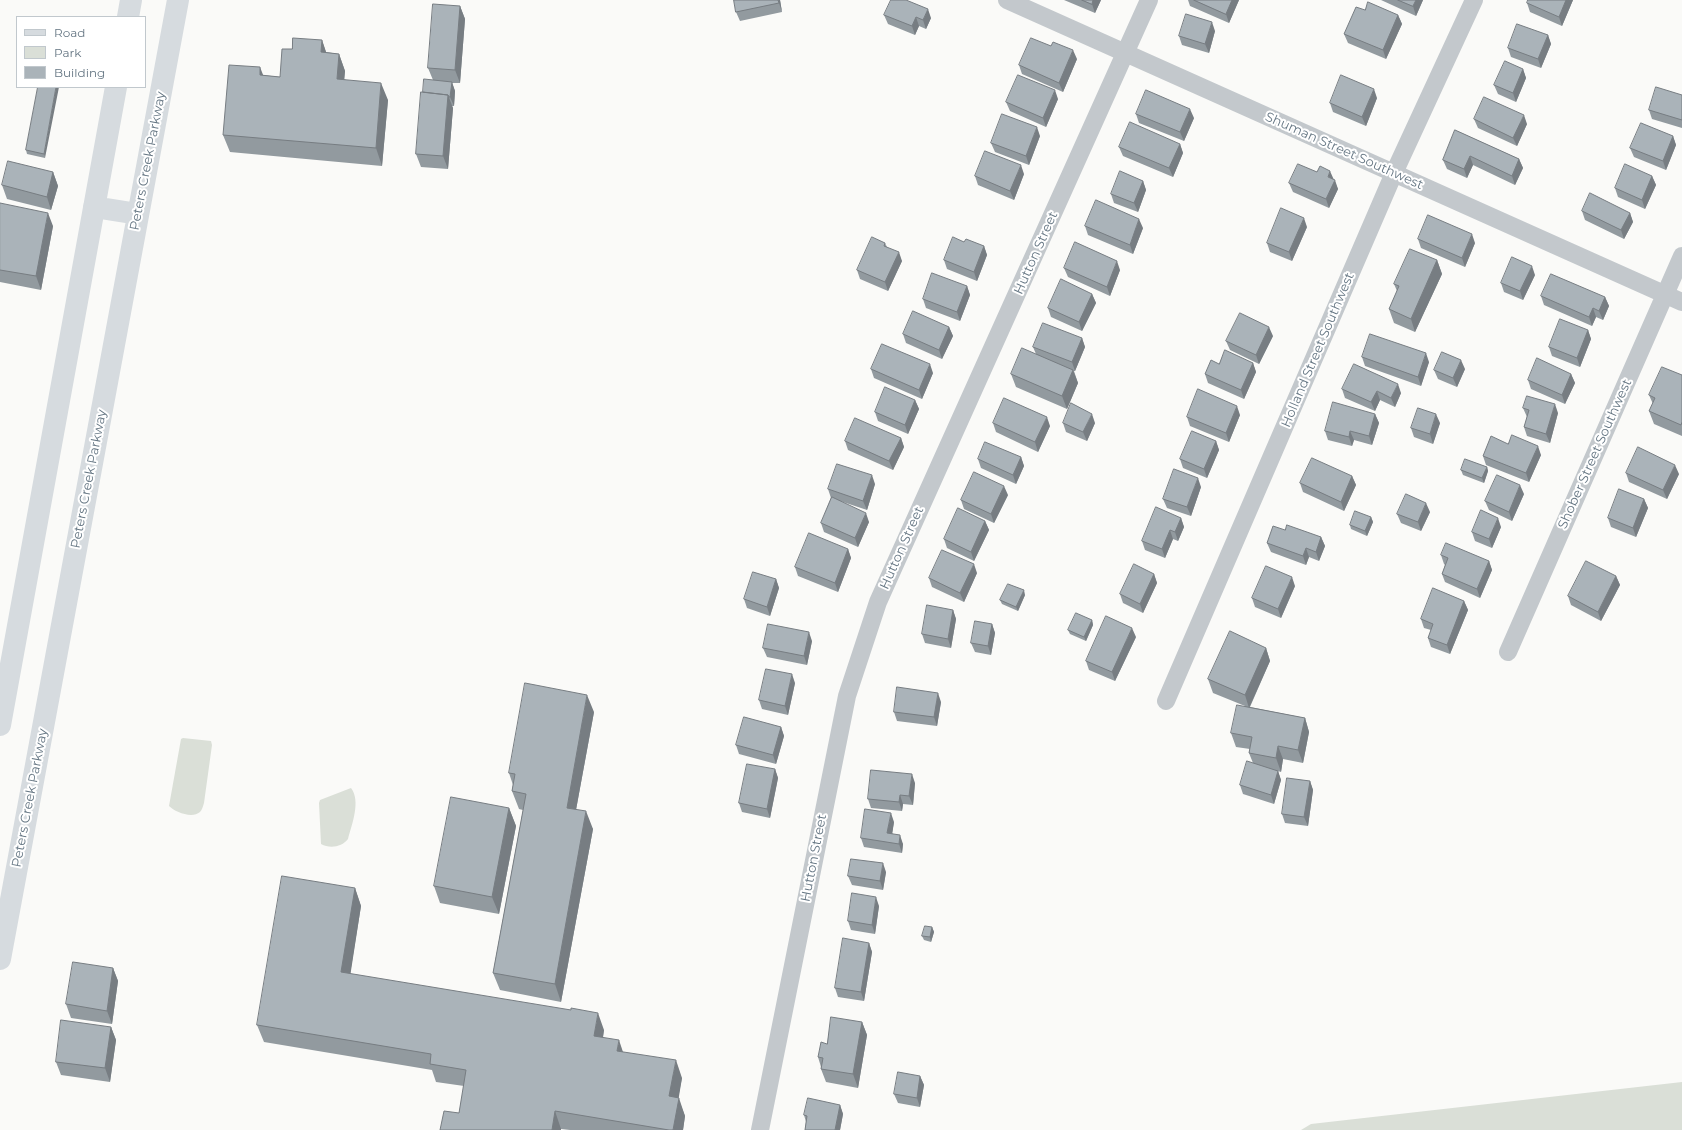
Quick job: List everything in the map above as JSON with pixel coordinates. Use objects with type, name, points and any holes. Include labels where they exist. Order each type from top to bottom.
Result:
[{"type":"main road","points":[[128,16],[132,0]]},
{"type":"main road","name":"Peters Creek Parkway","points":[[0,959],[178,0]]},
{"type":"main road","points":[[0,725],[116,88]]},
{"type":"main road","points":[[94,207],[138,214]]},
{"type":"street","name":"Shuman Street Southwest","points":[[1006,0],[1682,302]]},
{"type":"street","name":"Hutton Street","points":[[760,1130],[847,696],[878,602],[1149,0]]},
{"type":"street","name":"Holland Street Southwest","points":[[1166,701],[1394,173],[1474,0]]},
{"type":"street","name":"Shober Street Southwest","points":[[1508,652],[1682,256]]},
{"type":"green space","points":[[181,739],[211,741],[212,745],[204,803],[200,812],[193,815],[184,814],[169,806]]},
{"type":"green space","points":[[351,788],[354,793],[356,806],[348,839],[343,844],[332,847],[324,846],[321,844],[320,800]]},
{"type":"green space","points":[[1682,1082],[1682,1130],[1301,1130],[1311,1124]]},
{"type":"building","points":[[734,0],[778,0],[779,3],[736,12]]},
{"type":"building","points":[[891,0],[906,0],[928,9],[923,20],[916,17],[912,26],[884,15]]},
{"type":"building","points":[[1082,0],[1093,0],[1092,4]]},
{"type":"building","points":[[1194,0],[1232,0],[1226,14]]},
{"type":"building","points":[[1398,0],[1416,0],[1413,6]]},
{"type":"building","points":[[1528,0],[1566,0],[1559,17],[1527,3]]},
{"type":"building","points":[[1368,2],[1398,15],[1383,50],[1344,34],[1356,7],[1365,10]]},
{"type":"building","points":[[433,4],[460,6],[455,70],[428,68]]},
{"type":"building","points":[[1186,14],[1212,22],[1205,44],[1179,36]]},
{"type":"building","points":[[1517,24],[1548,35],[1538,59],[1508,48]]},
{"type":"building","points":[[293,38],[322,40],[321,52],[339,54],[337,79],[381,83],[376,148],[223,135],[229,65],[260,67],[260,75],[280,77],[282,49],[292,49]]},
{"type":"building","points":[[1031,38],[1051,46],[1053,42],[1073,50],[1059,83],[1019,65]]},
{"type":"building","points":[[1505,61],[1523,69],[1513,93],[1494,85]]},
{"type":"building","points":[[1018,75],[1055,90],[1043,118],[1006,102]]},
{"type":"building","points":[[1341,75],[1374,89],[1362,117],[1330,103]]},
{"type":"building","points":[[424,79],[452,82],[450,97],[448,95],[423,92]]},
{"type":"building","points":[[1656,87],[1682,95],[1682,120],[1649,110]]},
{"type":"building","points":[[38,88],[56,88],[44,154],[26,150]]},
{"type":"building","points":[[1146,90],[1190,109],[1180,132],[1136,114]]},
{"type":"building","points":[[421,92],[448,95],[443,156],[416,154]]},
{"type":"building","points":[[1484,97],[1524,115],[1513,138],[1474,119]]},
{"type":"building","points":[[1002,114],[1037,127],[1026,156],[991,143]]},
{"type":"building","points":[[1130,122],[1180,144],[1169,168],[1119,147]]},
{"type":"building","points":[[1641,123],[1673,136],[1663,161],[1630,148]]},
{"type":"building","points":[[1455,130],[1519,159],[1512,176],[1470,156],[1464,169],[1443,160]]},
{"type":"building","points":[[985,151],[1021,165],[1010,191],[975,176]]},
{"type":"building","points":[[8,161],[53,172],[47,197],[2,185]]},
{"type":"building","points":[[1298,164],[1317,172],[1320,166],[1330,171],[1328,177],[1335,180],[1326,199],[1289,183]]},
{"type":"building","points":[[1625,164],[1652,176],[1642,200],[1615,188]]},
{"type":"building","points":[[1120,171],[1143,181],[1134,203],[1111,194]]},
{"type":"building","points":[[1590,193],[1630,213],[1621,230],[1582,211]]},
{"type":"building","points":[[1096,200],[1139,219],[1130,245],[1085,226]]},
{"type":"building","points":[[0,203],[48,213],[36,276],[0,270]]},
{"type":"building","points":[[1281,208],[1304,218],[1289,252],[1267,243]]},
{"type":"building","points":[[1428,215],[1472,234],[1462,258],[1418,239]]},
{"type":"building","points":[[872,237],[885,243],[884,246],[899,252],[885,282],[857,270]]},
{"type":"building","points":[[953,237],[964,242],[966,239],[984,246],[974,272],[944,260]]},
{"type":"building","points":[[1075,242],[1117,261],[1107,287],[1064,268]]},
{"type":"building","points":[[1410,249],[1437,260],[1411,319],[1389,309],[1399,286],[1394,284]]},
{"type":"building","points":[[1512,257],[1532,266],[1520,291],[1501,283]]},
{"type":"building","points":[[932,273],[967,286],[957,312],[923,299]]},
{"type":"building","points":[[1551,274],[1605,297],[1599,311],[1593,308],[1589,317],[1541,296]]},
{"type":"building","points":[[1061,279],[1092,294],[1079,322],[1048,308]]},
{"type":"building","points":[[913,311],[949,327],[939,350],[903,334]]},
{"type":"building","points":[[1240,313],[1269,327],[1256,355],[1226,341]]},
{"type":"building","points":[[1560,319],[1588,330],[1577,358],[1549,347]]},
{"type":"building","points":[[1043,323],[1082,338],[1072,362],[1033,347]]},
{"type":"building","points":[[1370,334],[1426,353],[1418,377],[1362,357]]},
{"type":"building","points":[[882,344],[930,364],[919,390],[871,369]]},
{"type":"building","points":[[1022,348],[1073,370],[1062,396],[1011,374]]},
{"type":"building","points":[[1225,350],[1253,363],[1241,390],[1205,374],[1211,360],[1219,364]]},
{"type":"building","points":[[1442,352],[1461,360],[1453,378],[1434,370]]},
{"type":"building","points":[[1537,358],[1571,374],[1562,395],[1528,380]]},
{"type":"building","points":[[1354,364],[1398,384],[1391,398],[1377,391],[1371,402],[1342,389]]},
{"type":"building","points":[[1662,367],[1682,375],[1681,425],[1649,411],[1655,398],[1649,395]]},
{"type":"building","points":[[885,387],[915,400],[905,425],[875,412]]},
{"type":"building","points":[[1198,389],[1237,406],[1226,433],[1187,417]]},
{"type":"building","points":[[1527,396],[1555,404],[1546,434],[1524,427],[1529,410],[1523,408]]},
{"type":"building","points":[[1004,398],[1047,417],[1035,442],[993,423]]},
{"type":"building","points":[[1333,402],[1375,414],[1369,436],[1350,431],[1349,437],[1325,431]]},
{"type":"building","points":[[1071,403],[1092,414],[1083,432],[1063,423]]},
{"type":"building","points":[[1418,408],[1436,414],[1430,434],[1411,428]]},
{"type":"building","points":[[855,418],[901,438],[889,461],[845,441]]},
{"type":"building","points":[[1192,431],[1216,441],[1204,469],[1180,459]]},
{"type":"building","points":[[1512,435],[1538,446],[1526,473],[1483,456],[1491,436],[1508,444]]},
{"type":"building","points":[[985,442],[1021,457],[1013,475],[978,459]]},
{"type":"building","points":[[1638,447],[1675,465],[1663,490],[1626,473]]},
{"type":"building","points":[[1312,458],[1352,476],[1341,502],[1300,483]]},
{"type":"building","points":[[1465,459],[1487,467],[1482,478],[1461,470]]},
{"type":"building","points":[[837,464],[872,475],[863,501],[828,489]]},
{"type":"building","points":[[1174,469],[1198,478],[1187,507],[1163,499]]},
{"type":"building","points":[[974,472],[1004,486],[991,514],[961,500]]},
{"type":"building","points":[[1497,475],[1520,485],[1509,512],[1485,501]]},
{"type":"building","points":[[1619,489],[1644,499],[1633,528],[1608,518]]},
{"type":"building","points":[[1406,494],[1426,503],[1418,522],[1397,514]]},
{"type":"building","points":[[832,497],[866,513],[855,538],[821,523]]},
{"type":"building","points":[[1156,507],[1181,518],[1175,532],[1170,530],[1162,549],[1142,541]]},
{"type":"building","points":[[958,508],[985,521],[971,552],[944,539]]},
{"type":"building","points":[[1481,510],[1498,518],[1489,539],[1472,532]]},
{"type":"building","points":[[1355,511],[1371,517],[1365,531],[1350,525]]},
{"type":"building","points":[[1287,525],[1321,537],[1316,552],[1306,548],[1303,556],[1267,543],[1273,526],[1285,530]]},
{"type":"building","points":[[809,533],[848,549],[835,583],[795,567]]},
{"type":"building","points":[[1446,543],[1489,561],[1477,589],[1442,574],[1448,558],[1441,555]]},
{"type":"building","points":[[942,550],[974,564],[960,593],[929,578]]},
{"type":"building","points":[[1586,561],[1616,576],[1598,612],[1568,596]]},
{"type":"building","points":[[1134,564],[1154,574],[1140,604],[1120,594]]},
{"type":"building","points":[[1266,566],[1292,577],[1278,609],[1252,598]]},
{"type":"building","points":[[753,572],[776,579],[767,607],[744,599]]},
{"type":"building","points":[[1008,584],[1024,590],[1016,607],[1000,600]]},
{"type":"building","points":[[1433,588],[1464,601],[1447,645],[1428,638],[1433,624],[1421,619]]},
{"type":"building","points":[[927,605],[953,610],[948,639],[922,634]]},
{"type":"building","points":[[1076,613],[1092,620],[1084,637],[1068,630]]},
{"type":"building","points":[[1106,616],[1132,628],[1112,672],[1086,661]]},
{"type":"building","points":[[975,621],[992,624],[988,646],[971,643]]},
{"type":"building","points":[[768,624],[809,632],[804,656],[763,648]]},
{"type":"building","points":[[1230,631],[1266,648],[1245,695],[1208,679]]},
{"type":"building","points":[[766,669],[792,674],[785,706],[759,700]]},
{"type":"building","points":[[525,683],[587,695],[567,808],[586,811],[555,984],[493,973],[526,794],[512,791],[515,774],[509,773]]},
{"type":"building","points":[[897,687],[938,693],[934,717],[894,712]]},
{"type":"building","points":[[1237,705],[1305,718],[1298,750],[1278,746],[1276,758],[1249,753],[1252,737],[1231,733]]},
{"type":"building","points":[[744,717],[781,727],[773,755],[736,745]]},
{"type":"building","points":[[1247,761],[1278,771],[1271,795],[1240,785]]},
{"type":"building","points":[[747,764],[775,769],[767,809],[739,803]]},
{"type":"building","points":[[871,770],[912,774],[909,796],[900,795],[899,802],[868,799]]},
{"type":"building","points":[[1287,778],[1310,781],[1304,817],[1282,814]]},
{"type":"building","points":[[451,797],[509,808],[492,897],[434,886]]},
{"type":"building","points":[[865,809],[891,813],[887,833],[900,835],[899,844],[861,838]]},
{"type":"building","points":[[851,859],[883,863],[880,881],[848,876]]},
{"type":"building","points":[[282,876],[355,888],[341,972],[571,1010],[571,1008],[598,1013],[594,1036],[619,1040],[617,1051],[676,1060],[669,1096],[679,1098],[673,1130],[555,1111],[552,1130],[440,1130],[444,1111],[459,1113],[466,1070],[430,1064],[431,1054],[257,1025]]},
{"type":"building","points":[[852,893],[876,897],[872,925],[848,921]]},
{"type":"building","points":[[925,926],[932,927],[930,937],[922,936]]},
{"type":"building","points":[[843,938],[869,943],[861,992],[835,988]]},
{"type":"building","points":[[73,962],[113,968],[107,1011],[66,1004]]},
{"type":"building","points":[[831,1017],[862,1022],[853,1074],[821,1069],[823,1058],[818,1057],[821,1042],[827,1044]]},
{"type":"building","points":[[61,1020],[111,1027],[105,1068],[56,1062]]},
{"type":"building","points":[[898,1072],[920,1076],[917,1098],[894,1094]]},
{"type":"building","points":[[808,1098],[840,1105],[835,1130],[805,1130],[807,1116],[804,1115]]}]
